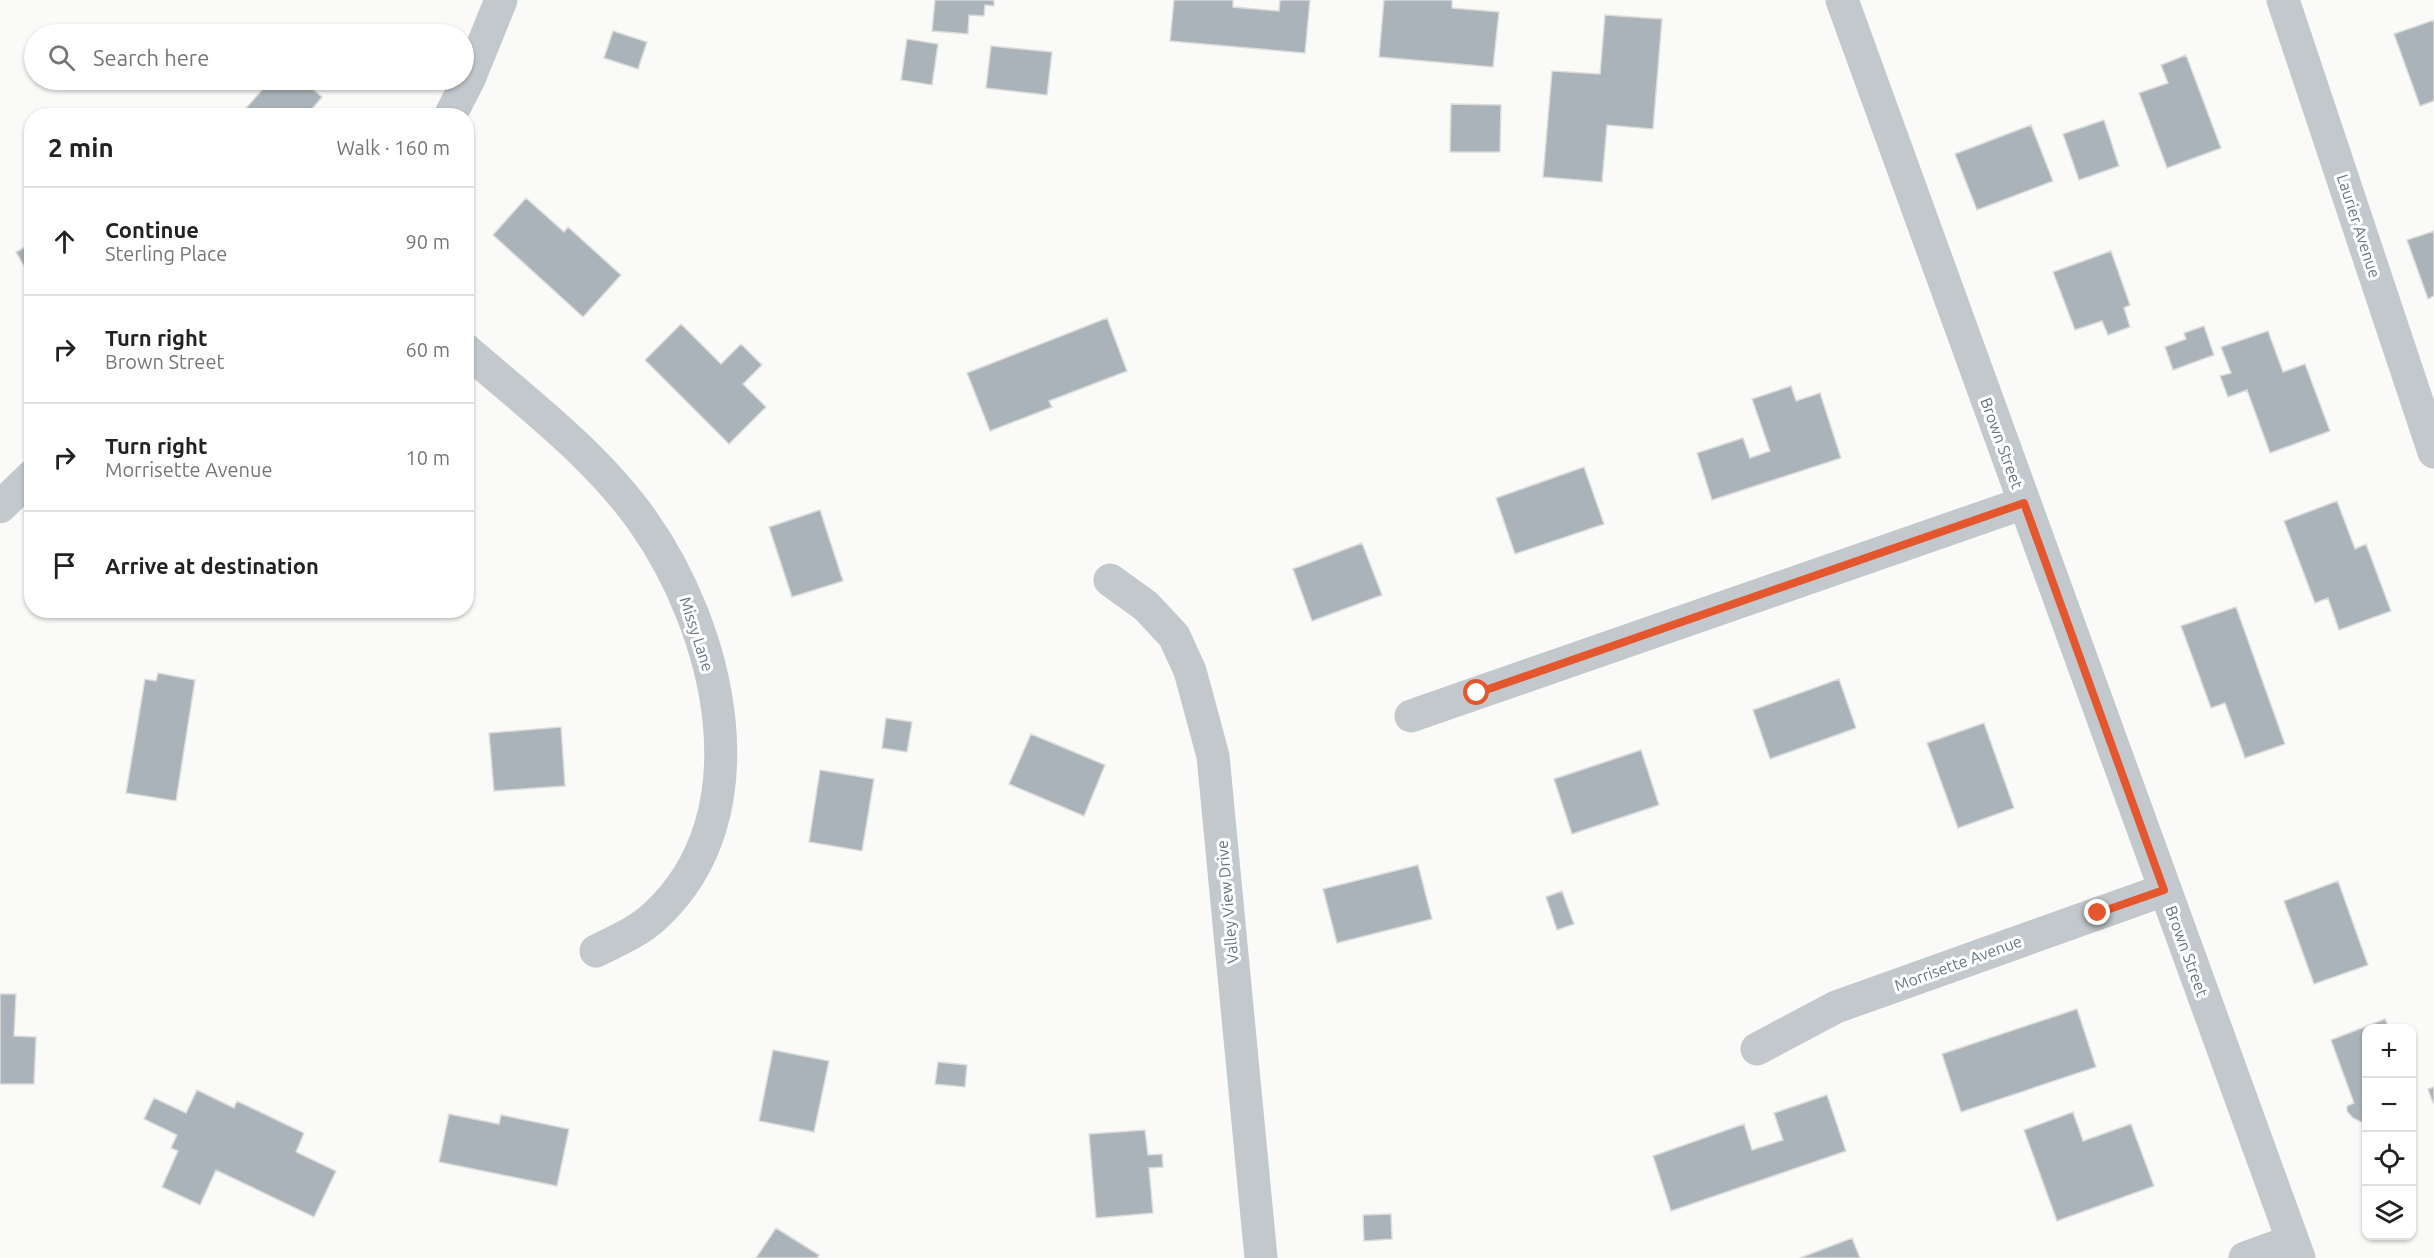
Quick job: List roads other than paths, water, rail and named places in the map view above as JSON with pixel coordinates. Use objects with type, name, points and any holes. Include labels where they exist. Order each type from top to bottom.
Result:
[{"type":"street","points":[[474,67],[501,0]]},
{"type":"street","name":"Brown Street","points":[[1842,0],[2296,1249]]},
{"type":"street","name":"Laurier Avenue","points":[[2283,0],[2434,452]]},
{"type":"street","points":[[454,108],[463,90]]},
{"type":"street","name":"Missy Lane","points":[[474,357],[563,435],[605,476],[641,519],[672,566],[691,607],[714,688],[720,735],[719,783],[712,825],[699,859],[680,888],[654,917],[627,936],[596,951]]},
{"type":"street","points":[[0,507],[24,484]]},
{"type":"street","points":[[1411,716],[2024,503]]},
{"type":"street","name":"Valley View Drive","points":[[1110,580],[1146,606],[1174,636],[1190,671],[1213,756],[1261,1258]]},
{"type":"street","name":"Morrisette Avenue","points":[[1757,1048],[1846,1003],[2164,890]]},
{"type":"street","points":[[2245,1258],[2296,1249]]}]
